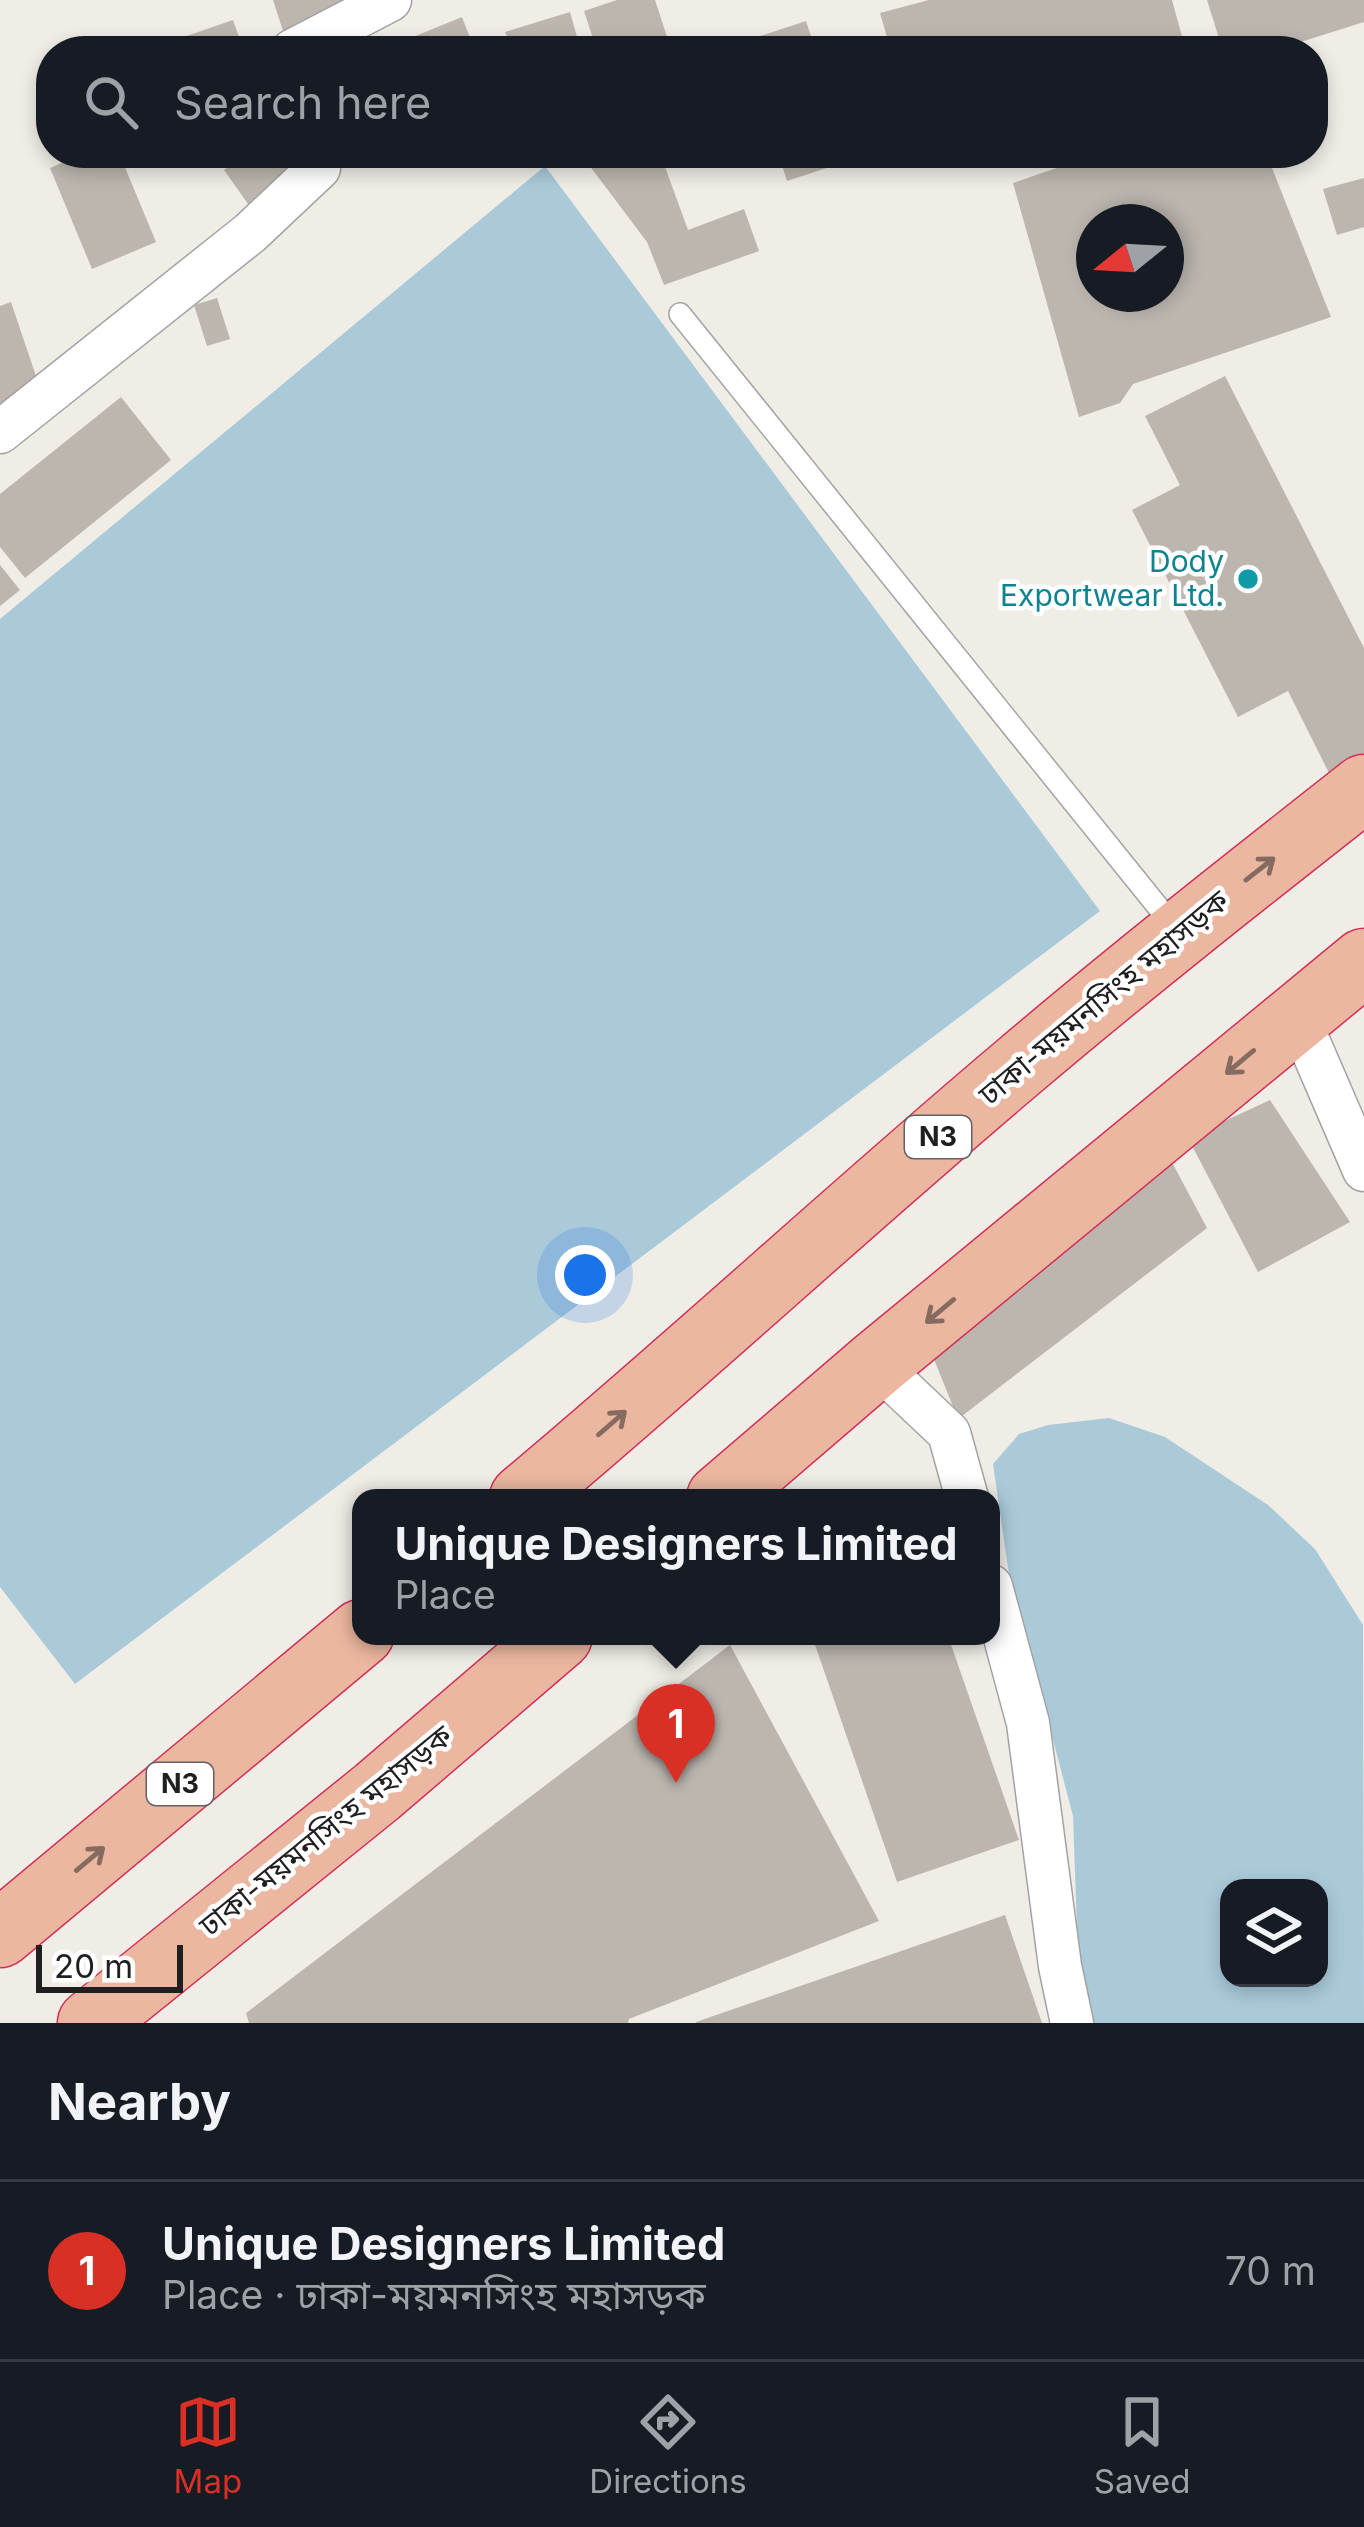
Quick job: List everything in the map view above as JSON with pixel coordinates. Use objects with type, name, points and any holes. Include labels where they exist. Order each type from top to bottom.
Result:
[{"type":"highway","name":"ঢাকা-ময়মনসিংহ মহাসড়ক","points":[[534,1489],[1015,1070],[1364,788]]},
{"type":"highway","points":[[730,1489],[1364,962]]},
{"type":"highway","name":"N3","points":[[0,1934],[352,1641]]},
{"type":"highway","name":"ঢাকা-ময়মনসিংহ মহাসড়ক","points":[[91,2023],[377,1792],[548,1645]]},
{"type":"street","points":[[321,36],[390,0]]},
{"type":"street","points":[[0,432],[250,233],[320,168]]},
{"type":"street","points":[[1297,1015],[1364,1171]]},
{"type":"street","points":[[876,1364],[949,1433],[965,1489]]},
{"type":"street","points":[[1000,1619],[1028,1723],[1060,1966],[1072,2023]]},
{"type":"lane","points":[[680,314],[1179,933]]},
{"type":"water","points":[[546,168],[1100,911],[75,1684],[0,1587],[0,619]]},
{"type":"water","points":[[1109,1418],[1165,1437],[1268,1505],[1315,1549],[1363,1625],[1364,2023],[1089,2023],[1079,1985],[1073,1816],[1008,1568],[993,1464],[1019,1434],[1048,1425]]},
{"type":"building","points":[[273,0],[348,0],[351,8],[283,31]]},
{"type":"building","points":[[617,0],[655,0],[667,36],[592,36],[584,11]]},
{"type":"building","points":[[929,0],[1172,0],[1182,36],[887,36],[880,13]]},
{"type":"building","points":[[1207,0],[1364,0],[1364,22],[1320,36],[1218,36]]},
{"type":"building","points":[[570,12],[577,36],[507,36],[505,32]]},
{"type":"building","points":[[462,17],[469,36],[416,36]]},
{"type":"building","points":[[233,20],[239,36],[187,36]]},
{"type":"building","points":[[806,21],[811,36],[760,36]]},
{"type":"building","points":[[50,168],[125,168],[156,242],[92,269]]},
{"type":"building","points":[[227,168],[311,168],[253,211]]},
{"type":"building","points":[[591,168],[665,168],[688,230],[744,209],[759,251],[664,285],[647,242]]},
{"type":"building","points":[[783,168],[827,168],[787,181]]},
{"type":"building","points":[[1056,168],[1272,168],[1331,317],[1133,384],[1120,403],[1079,417],[1013,183]]},
{"type":"building","points":[[1364,178],[1364,227],[1337,235],[1323,189]]},
{"type":"building","points":[[217,298],[230,339],[207,346],[194,305]]},
{"type":"building","points":[[11,302],[41,391],[0,405],[0,306]]},
{"type":"building","name":"Dody Exportwear Ltd.","points":[[1225,376],[1364,648],[1364,758],[1330,775],[1288,691],[1238,717],[1132,510],[1180,485],[1145,416]]},
{"type":"building","points":[[121,397],[171,460],[25,578],[0,547],[0,494]]},
{"type":"building","points":[[0,565],[20,590],[0,606]]},
{"type":"building","points":[[1270,1100],[1350,1222],[1258,1272],[1188,1138]]},
{"type":"building","points":[[1166,1151],[1207,1228],[958,1419],[925,1337]]},
{"type":"building","points":[[730,1645],[879,1921],[628,2023],[249,2023],[246,2013]]},
{"type":"building","points":[[815,1645],[951,1645],[1019,1840],[897,1882]]},
{"type":"building","points":[[1005,1915],[1042,2023],[696,2023],[696,2022]]},
{"type":"place","name":"Dody Exportwear Ltd.","points":[[1248,579]]},
{"type":"place","name":"Unique Designers Limited","points":[[676,1783]]}]
